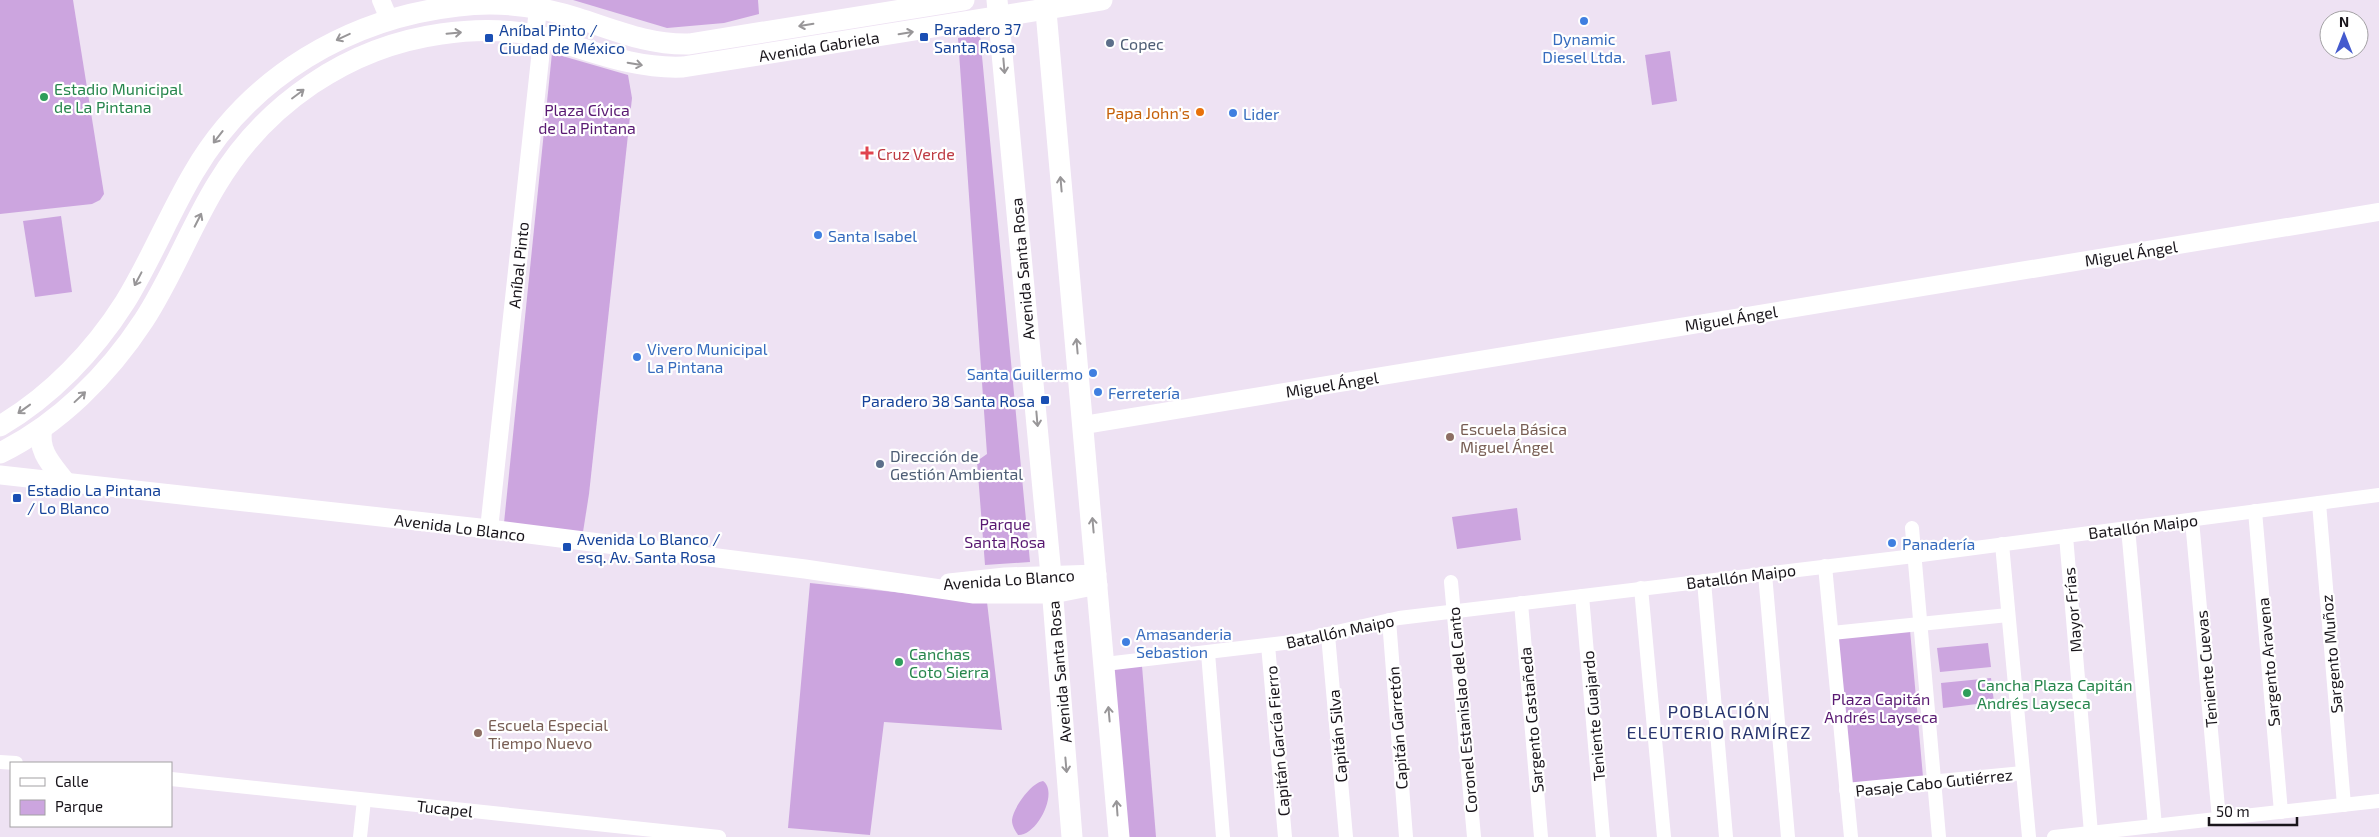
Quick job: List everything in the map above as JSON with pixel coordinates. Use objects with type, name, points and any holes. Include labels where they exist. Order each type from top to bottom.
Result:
[{"type":"main road","name":"Avenida Gabriela","points":[[0,426],[56,384],[89,350],[126,300],[206,154],[247,104],[278,77],[304,58],[345,36],[385,10],[443,8],[493,2],[538,4],[645,41],[679,44],[964,0]]},
{"type":"main road","name":"Avenida Gabriela","points":[[0,453],[42,428],[85,392],[117,357],[144,320],[221,178],[242,148],[268,120],[296,95],[329,73],[365,55],[406,41],[441,34],[478,31],[538,36],[626,63],[668,68],[720,62],[998,9],[1102,0]]},
{"type":"main road","points":[[1046,5],[1119,837]]},
{"type":"main road","name":"Avenida Santa Rosa","points":[[998,9],[1052,585],[1072,837]]},
{"type":"main road","points":[[385,10],[394,31],[406,41]]},
{"type":"main road","points":[[160,236],[184,247]]},
{"type":"main road","points":[[42,428],[40,440],[43,451],[65,482]]},
{"type":"main road","name":"Avenida Lo Blanco","points":[[0,475],[489,529],[920,584],[953,591],[996,586],[1052,585],[1097,579]]},
{"type":"street","name":"Aníbal Pinto","points":[[489,529],[540,59],[538,4]]},
{"type":"street","name":"Miguel Ángel","points":[[1084,425],[2379,212]]},
{"type":"street","name":"Batallón Maipo","points":[[1105,664],[1268,645],[1328,635],[1389,620],[1454,611],[1914,556],[2379,495]]},
{"type":"street","name":"Sargento Muñoz","points":[[2318,503],[2344,805]]},
{"type":"street","name":"Sargento Aravena","points":[[2255,512],[2281,812]]},
{"type":"street","name":"Teniente Cuevas","points":[[2192,520],[2219,819]]},
{"type":"street","points":[[1912,528],[1939,837]]},
{"type":"street","points":[[2128,528],[2155,826]]},
{"type":"street","name":"Mayor Frías","points":[[2066,536],[2092,833]]},
{"type":"street","points":[[2002,544],[2029,837]]},
{"type":"street","points":[[1825,566],[1851,837]]},
{"type":"street","points":[[1765,574],[1788,837]]},
{"type":"street","points":[[1704,581],[1726,837]]},
{"type":"street","name":"Coronel Estanislao del Canto","points":[[1451,582],[1474,837]]},
{"type":"street","points":[[1642,588],[1664,837]]},
{"type":"street","name":"Teniente Guajardo","points":[[1582,596],[1603,837]]},
{"type":"street","name":"Sargento Castañeda","points":[[1521,603],[1541,837]]},
{"type":"street","points":[[1832,633],[2008,615]]},
{"type":"street","name":"Capitán Garretón","points":[[1389,620],[1406,837]]},
{"type":"street","name":"Capitán Silva","points":[[1328,635],[1346,837]]},
{"type":"street","name":"Capitán García Fierro","points":[[1268,645],[1286,837]]},
{"type":"street","points":[[1208,653],[1223,837]]},
{"type":"street","name":"Pasaje Cabo Gutiérrez","points":[[1846,790],[2023,773]]},
{"type":"street","name":"Tucapel","points":[[172,780],[719,837]]},
{"type":"street","points":[[360,837],[364,800]]},
{"type":"street","points":[[2054,837],[2379,801]]},
{"type":"green space","name":"Estadio Municipal de La Pintana","points":[[0,0],[73,0],[104,194],[100,200],[92,204],[0,214]]},
{"type":"green space","points":[[573,0],[758,0],[759,14],[724,23],[667,28]]},
{"type":"green space","name":"Parque Santa Rosa","points":[[980,35],[1030,562],[985,565],[977,461],[987,454],[958,38]]},
{"type":"green space","points":[[1670,51],[1677,101],[1652,105],[1645,55]]},
{"type":"green space","name":"Plaza Cívica de La Pintana","points":[[552,53],[628,75],[632,98],[589,494],[583,532],[504,523]]},
{"type":"green space","points":[[61,216],[72,292],[35,297],[23,221]]},
{"type":"green space","points":[[1517,508],[1521,540],[1457,549],[1452,517]]},
{"type":"green space","name":"Canchas Coto Sierra","points":[[810,583],[987,602],[1002,730],[884,722],[870,835],[788,828]]},
{"type":"green space","name":"Plaza Capitán Andrés Layseca","points":[[1910,630],[1923,777],[1852,784],[1838,637]]},
{"type":"green space","name":"Cancha Plaza Capitán Andrés Layseca","points":[[1988,643],[1991,667],[1940,672],[1937,648]]},
{"type":"green space","points":[[1142,666],[1156,837],[1127,837],[1114,669]]},
{"type":"green space","name":"Cancha Plaza Capitán Andrés Layseca","points":[[1991,678],[1994,702],[1943,708],[1941,683]]},
{"type":"green space","points":[[1043,781],[1049,794],[1044,812],[1032,829],[1018,835],[1012,822],[1013,815],[1028,791]]},
{"type":"place","name":"Dynamic Diesel Ltda.","points":[[1584,21]]},
{"type":"place","name":"Paradero 37 Santa Rosa","points":[[924,37]]},
{"type":"place","name":"Aníbal Pinto / Ciudad de México","points":[[489,38]]},
{"type":"place","name":"Copec","points":[[1110,43]]},
{"type":"place","name":"Estadio Municipal de La Pintana","points":[[44,97]]},
{"type":"place","name":"Papa John's","points":[[1200,112]]},
{"type":"place","name":"Lider","points":[[1233,113]]},
{"type":"place","name":"Cruz Verde","points":[[867,153]]},
{"type":"place","name":"Santa Isabel","points":[[818,235]]},
{"type":"place","name":"Vivero Municipal La Pintana","points":[[637,357]]},
{"type":"place","name":"Santa Guillermo","points":[[1093,373]]},
{"type":"place","name":"Ferretería","points":[[1098,392]]},
{"type":"place","name":"Paradero 38 Santa Rosa","points":[[1045,400]]},
{"type":"place","name":"Escuela Básica Miguel Ángel","points":[[1450,437]]},
{"type":"place","name":"Dirección de Gestión Ambiental","points":[[880,464]]},
{"type":"place","name":"Estadio La Pintana / Lo Blanco","points":[[17,498]]},
{"type":"place","name":"Panadería","points":[[1892,543]]},
{"type":"place","name":"Avenida Lo Blanco / esq. Av. Santa Rosa","points":[[567,547]]},
{"type":"place","name":"Amasanderia Sebastion","points":[[1126,642]]},
{"type":"place","name":"Canchas Coto Sierra","points":[[899,662]]},
{"type":"place","name":"Cancha Plaza Capitán Andrés Layseca","points":[[1967,693]]},
{"type":"place","name":"Escuela Especial Tiempo Nuevo","points":[[478,733]]},
{"type":"district","name":"POBLACIÓN ELEUTERIO RAMÍREZ","points":[[1719,721]]}]
